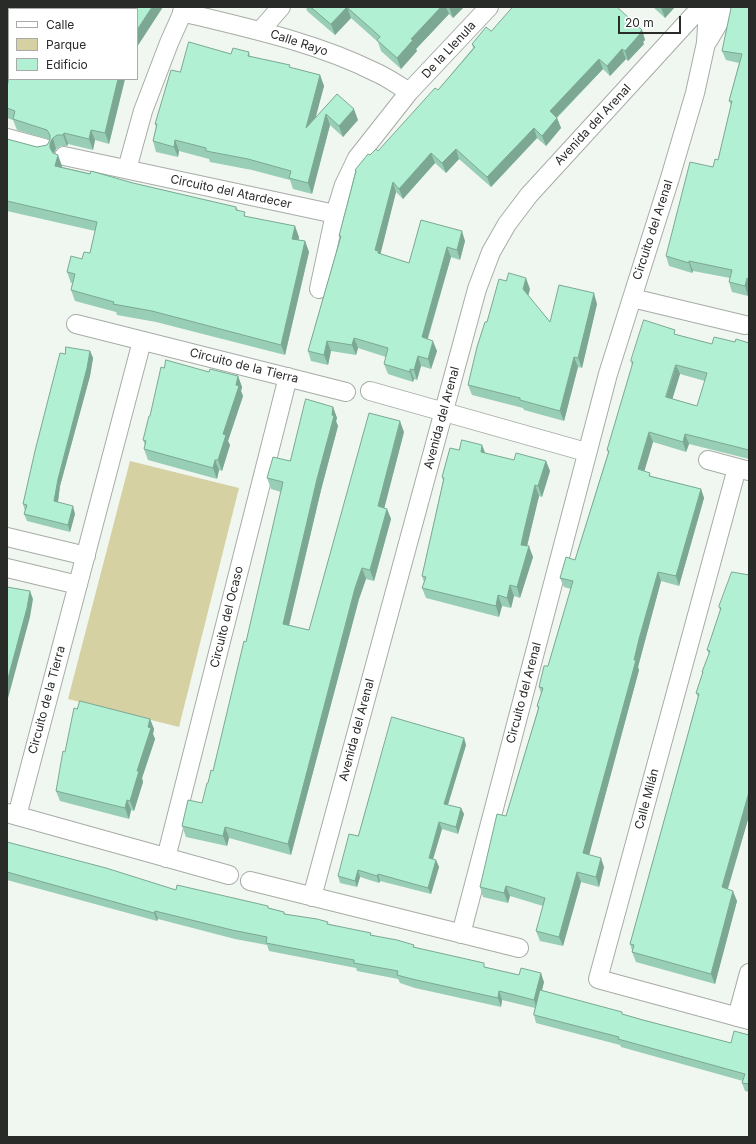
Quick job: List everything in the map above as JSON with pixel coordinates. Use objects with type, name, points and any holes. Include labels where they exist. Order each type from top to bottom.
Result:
[{"type":"street","points":[[260,31],[281,7]]},
{"type":"street","name":"De la Llenula","points":[[409,92],[489,7]]},
{"type":"street","name":"Avenida del Arenal","points":[[312,897],[477,289],[491,252],[507,224],[528,195],[701,7]]},
{"type":"street","name":"Circuito del Arenal","points":[[461,934],[586,452],[695,93],[706,43],[708,7]]},
{"type":"street","points":[[706,43],[724,14],[731,7]]},
{"type":"street","points":[[127,169],[143,111],[183,10]]},
{"type":"street","name":"Calle Rayo","points":[[183,10],[260,31],[337,56],[375,72],[409,92]]},
{"type":"street","points":[[319,289],[335,214],[344,185],[357,158],[409,92]]},
{"type":"street","points":[[7,138],[44,148]]},
{"type":"street","name":"Circuito del Atardecer","points":[[64,156],[335,214]]},
{"type":"street","points":[[632,298],[745,325]]},
{"type":"street","name":"Circuito de la Tierra","points":[[76,324],[346,392]]},
{"type":"street","name":"Circuito de la Tierra","points":[[12,814],[86,556],[142,341]]},
{"type":"street","name":"Circuito del Ocaso","points":[[166,858],[288,377]]},
{"type":"street","points":[[370,391],[586,452]]},
{"type":"street","name":"Calle Milán","points":[[708,460],[743,469],[598,979],[743,1019]]},
{"type":"street","points":[[7,537],[86,556]]},
{"type":"street","points":[[7,568],[78,585]]},
{"type":"street","points":[[12,814],[229,875]]},
{"type":"street","points":[[250,881],[519,948]]},
{"type":"street","points":[[743,1019],[749,973]]},
{"type":"green space","points":[[130,461],[239,488],[179,727],[68,699]]},
{"type":"building","points":[[24,7],[66,7],[66,8]]},
{"type":"building","points":[[152,7],[138,28],[138,8],[100,8]]},
{"type":"building","points":[[311,7],[347,7],[331,24]]},
{"type":"building","points":[[347,7],[441,7],[411,39],[413,40],[397,58],[377,40],[380,37]]},
{"type":"building","points":[[513,7],[617,7],[642,30],[625,51],[622,49],[607,66],[599,59],[550,111],[557,118],[542,136],[534,128],[487,177],[456,149],[442,163],[431,153],[399,189],[393,182],[375,250],[378,251],[378,253],[409,263],[421,220],[462,231],[457,250],[447,247],[422,337],[433,341],[428,359],[418,356],[414,370],[410,369],[410,372],[384,364],[388,348],[354,338],[352,345],[327,341],[324,355],[308,351],[341,236],[339,236],[356,171],[355,170],[368,154],[370,155],[376,149],[378,151],[435,88],[438,90],[475,47],[472,44],[486,27],[491,31]]},
{"type":"building","points":[[732,7],[749,7],[749,279],[747,278],[745,286],[729,282],[732,270],[689,261],[689,263],[666,256],[690,162],[713,167],[715,159],[718,160],[732,101],[729,101],[742,54],[722,51]]},
{"type":"building","points":[[189,42],[231,54],[233,48],[249,52],[248,56],[290,65],[289,67],[320,75],[306,128],[337,94],[354,109],[339,126],[326,114],[308,183],[289,178],[291,171],[248,159],[206,151],[206,148],[175,140],[174,147],[153,141],[157,124],[155,124],[171,70],[180,72]]},
{"type":"building","points":[[9,80],[118,80],[105,133],[91,130],[89,139],[64,133],[63,135],[57,135],[50,143],[50,148],[53,153],[58,155],[55,166],[90,174],[91,171],[133,183],[236,207],[236,210],[245,212],[244,216],[295,226],[292,239],[305,241],[281,345],[152,311],[113,304],[114,302],[71,290],[75,274],[67,272],[71,256],[82,259],[84,252],[90,253],[97,222],[7,201],[7,139],[37,147],[47,145],[50,140],[50,135],[47,130],[13,119],[15,111],[7,108],[7,88]]},
{"type":"building","points":[[509,273],[526,278],[523,289],[550,322],[559,285],[594,293],[578,358],[574,357],[560,411],[520,400],[520,398],[468,385],[477,347],[485,322],[487,322],[499,279],[506,281]]},
{"type":"building","points":[[644,320],[675,330],[674,334],[712,344],[714,337],[735,342],[736,339],[749,343],[749,450],[685,434],[683,442],[649,432],[638,469],[650,473],[649,476],[701,489],[676,576],[658,572],[639,639],[634,660],[636,660],[583,853],[601,858],[596,877],[577,872],[559,937],[536,931],[545,898],[506,886],[504,893],[480,887],[497,814],[506,816],[539,707],[537,706],[543,688],[539,687],[544,666],[548,666],[573,581],[560,578],[566,557],[575,560],[609,451],[607,450],[633,362],[631,361]],"holes":[[[676,365],[707,373],[697,406],[666,397]]]},
{"type":"building","points":[[66,347],[90,351],[87,368],[58,479],[54,501],[73,506],[68,525],[24,514],[27,505],[23,504],[60,353],[65,354]]},
{"type":"building","points":[[166,360],[209,372],[210,369],[238,376],[236,385],[239,386],[223,434],[226,435],[218,460],[215,460],[213,468],[144,449],[146,441],[143,440],[161,367],[164,368]]},
{"type":"building","points":[[306,399],[333,407],[332,415],[334,416],[317,479],[283,624],[309,630],[369,413],[400,421],[378,506],[387,509],[370,570],[362,568],[355,588],[288,844],[225,827],[223,836],[182,826],[188,800],[202,803],[211,770],[213,771],[244,641],[246,642],[283,482],[267,478],[273,457],[290,461]]},
{"type":"building","points":[[462,440],[482,445],[481,452],[514,460],[516,453],[546,461],[538,486],[535,485],[524,531],[521,545],[529,546],[517,587],[510,585],[507,598],[498,595],[496,606],[422,588],[426,577],[422,576],[444,478],[442,477],[450,448],[459,450]]},
{"type":"building","points":[[732,572],[749,575],[749,792],[722,887],[733,891],[711,974],[632,952],[634,945],[630,944],[699,694],[696,693],[710,651],[707,650],[721,608],[719,607]]},
{"type":"building","points":[[7,587],[30,591],[27,608],[7,682]]},
{"type":"building","points":[[80,701],[150,719],[148,727],[151,728],[137,771],[139,771],[130,801],[127,800],[125,808],[56,791],[63,751],[65,752],[74,708],[77,709]]},
{"type":"building","points":[[392,717],[464,738],[444,804],[461,808],[456,827],[439,822],[429,858],[436,860],[428,888],[358,870],[355,881],[338,876],[349,834],[358,836]]},
{"type":"building","points":[[7,842],[106,868],[176,890],[177,885],[268,906],[268,908],[284,912],[284,914],[317,919],[328,922],[327,924],[397,940],[414,945],[413,947],[484,963],[484,967],[519,975],[521,968],[541,973],[534,1000],[499,991],[498,998],[412,979],[397,975],[398,971],[354,963],[354,960],[266,943],[267,937],[155,911],[154,913],[7,872]]},
{"type":"building","points":[[540,990],[622,1012],[622,1014],[643,1020],[731,1043],[734,1031],[749,1035],[749,1084],[742,1083],[745,1074],[618,1039],[619,1037],[534,1015]]}]
